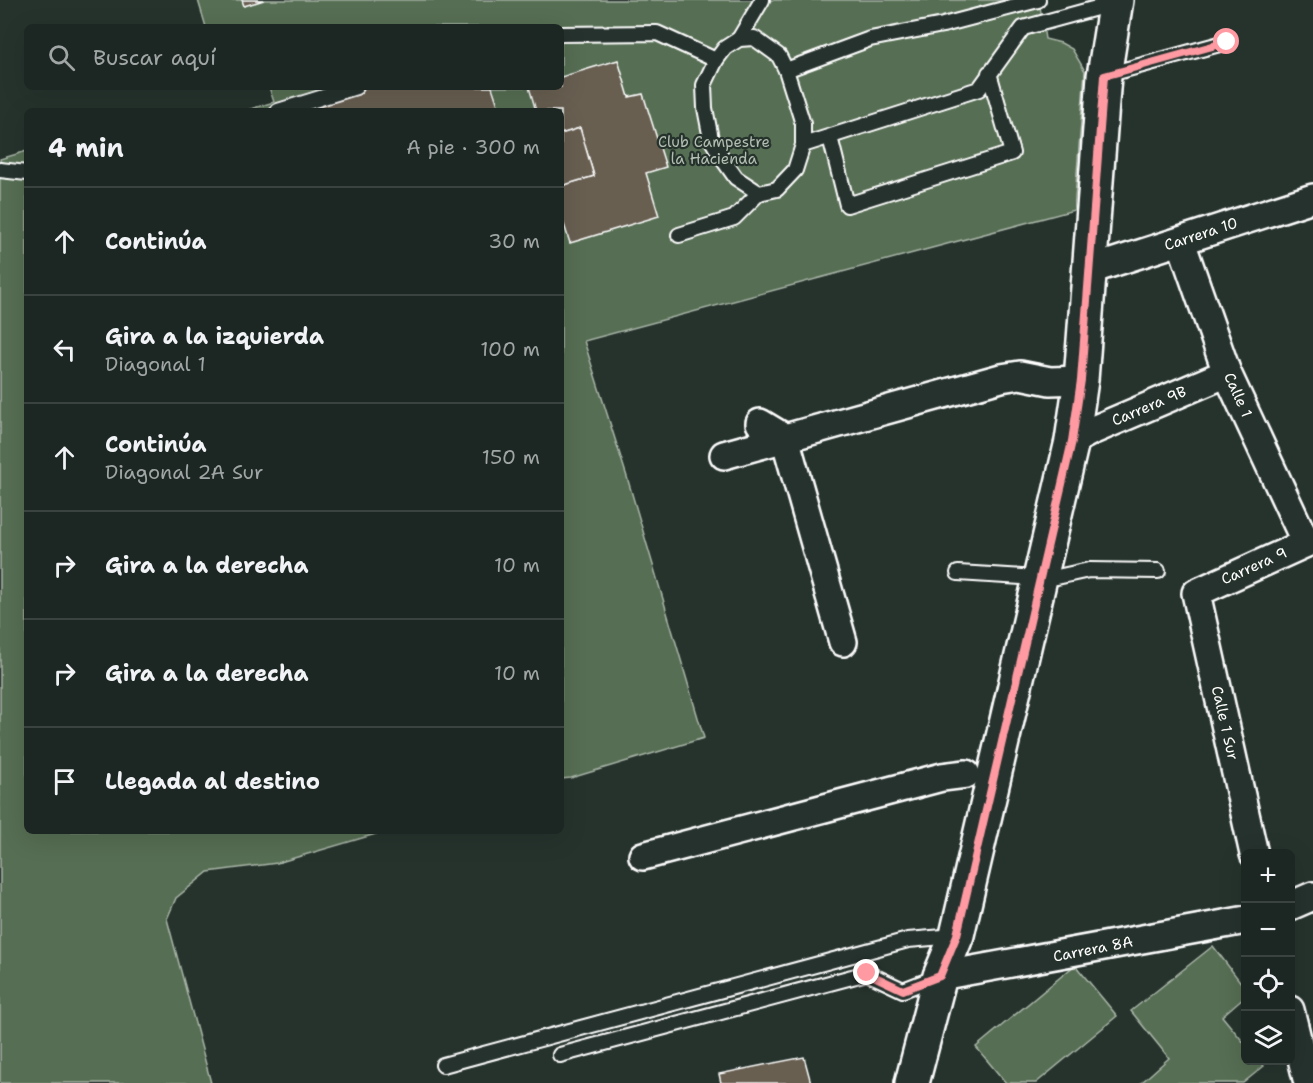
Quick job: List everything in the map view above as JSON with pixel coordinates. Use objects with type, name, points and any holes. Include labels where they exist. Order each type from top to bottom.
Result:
[{"type":"main road","points":[[912,1083],[940,976],[957,935],[980,777],[1040,578],[1072,441],[1081,380],[1104,76],[1115,2]]},
{"type":"street","name":"Carrera 10","points":[[1090,270],[1313,198]]},
{"type":"street","name":"Calle 1","points":[[1181,242],[1227,373],[1309,541]]},
{"type":"street","name":"Carrera 9B","points":[[1072,441],[1227,373]]},
{"type":"street","points":[[724,455],[1010,376],[1020,375],[1050,381],[1081,380]]},
{"type":"street","points":[[760,423],[785,438],[843,642]]},
{"type":"street","name":"Carrera 9","points":[[1196,593],[1309,541]]},
{"type":"street","name":"Calle 1 Sur","points":[[1196,593],[1253,849]]},
{"type":"street","points":[[643,856],[942,777],[980,777]]},
{"type":"street","points":[[1295,904],[1313,896]]},
{"type":"street","name":"Carrera 8A","points":[[940,976],[1241,921]]},
{"type":"street","points":[[1290,1011],[1308,1083]]},
{"type":"lane","points":[[759,193],[736,178],[711,139],[705,108],[704,85],[716,60],[725,48],[739,39],[762,0]]},
{"type":"lane","points":[[982,0],[996,11]]},
{"type":"lane","points":[[786,70],[870,39],[943,25],[1038,0]]},
{"type":"lane","points":[[803,145],[979,88],[1023,28],[1115,2]]},
{"type":"lane","points":[[1020,4],[1023,28]]},
{"type":"lane","points":[[564,34],[657,33],[716,60]]},
{"type":"lane","points":[[679,235],[734,218],[759,193],[777,189],[795,170],[803,145],[803,124],[786,70],[779,56],[754,38],[739,39]]},
{"type":"lane","points":[[1104,76],[1227,42]]},
{"type":"lane","points":[[830,137],[847,205],[1012,153],[989,73]]},
{"type":"lane","points":[[288,108],[346,90]]},
{"type":"lane","points":[[0,170],[24,173]]},
{"type":"lane","points":[[958,573],[1040,578],[1089,570],[1158,571]]},
{"type":"lane","points":[[443,1065],[908,939],[957,935]]},
{"type":"lane","points":[[560,1056],[867,973],[903,990],[940,976]]},
{"type":"green space","name":"Club Campestre la Hacienda","points":[[198,0],[1039,0],[1045,39],[1061,43],[1072,49],[1085,71],[1074,210],[584,341],[627,477],[704,738],[564,779],[564,108],[254,108],[274,102],[270,90],[564,90],[564,24],[205,24]]},
{"type":"green space","points":[[24,152],[24,834],[376,834],[277,863],[208,872],[176,898],[167,919],[211,1083],[0,1083],[0,159]]},
{"type":"green space","points":[[1213,946],[1241,983],[1241,999],[1222,1016],[1241,1039],[1241,1065],[1264,1066],[1243,1083],[1141,1083],[1169,1058],[1131,1011]]},
{"type":"green space","points":[[1075,965],[1117,1016],[1036,1083],[1006,1083],[976,1047]]},
{"type":"building","points":[[242,0],[264,0],[244,6]]},
{"type":"building","points":[[618,60],[629,97],[643,94],[666,167],[646,173],[659,216],[570,243],[564,224],[564,185],[594,176],[580,128],[564,133],[564,108],[535,108],[530,90],[564,90],[564,76]]},
{"type":"building","points":[[353,90],[493,90],[499,108],[301,108],[301,106]]},
{"type":"building","points":[[580,128],[594,176],[564,185],[564,133]]},
{"type":"building","points":[[804,1057],[811,1083],[721,1083],[719,1074]]},
{"type":"route","points":[[867,973],[903,990],[940,976],[957,935],[1072,441],[1081,380],[1104,76],[1227,42]]}]
